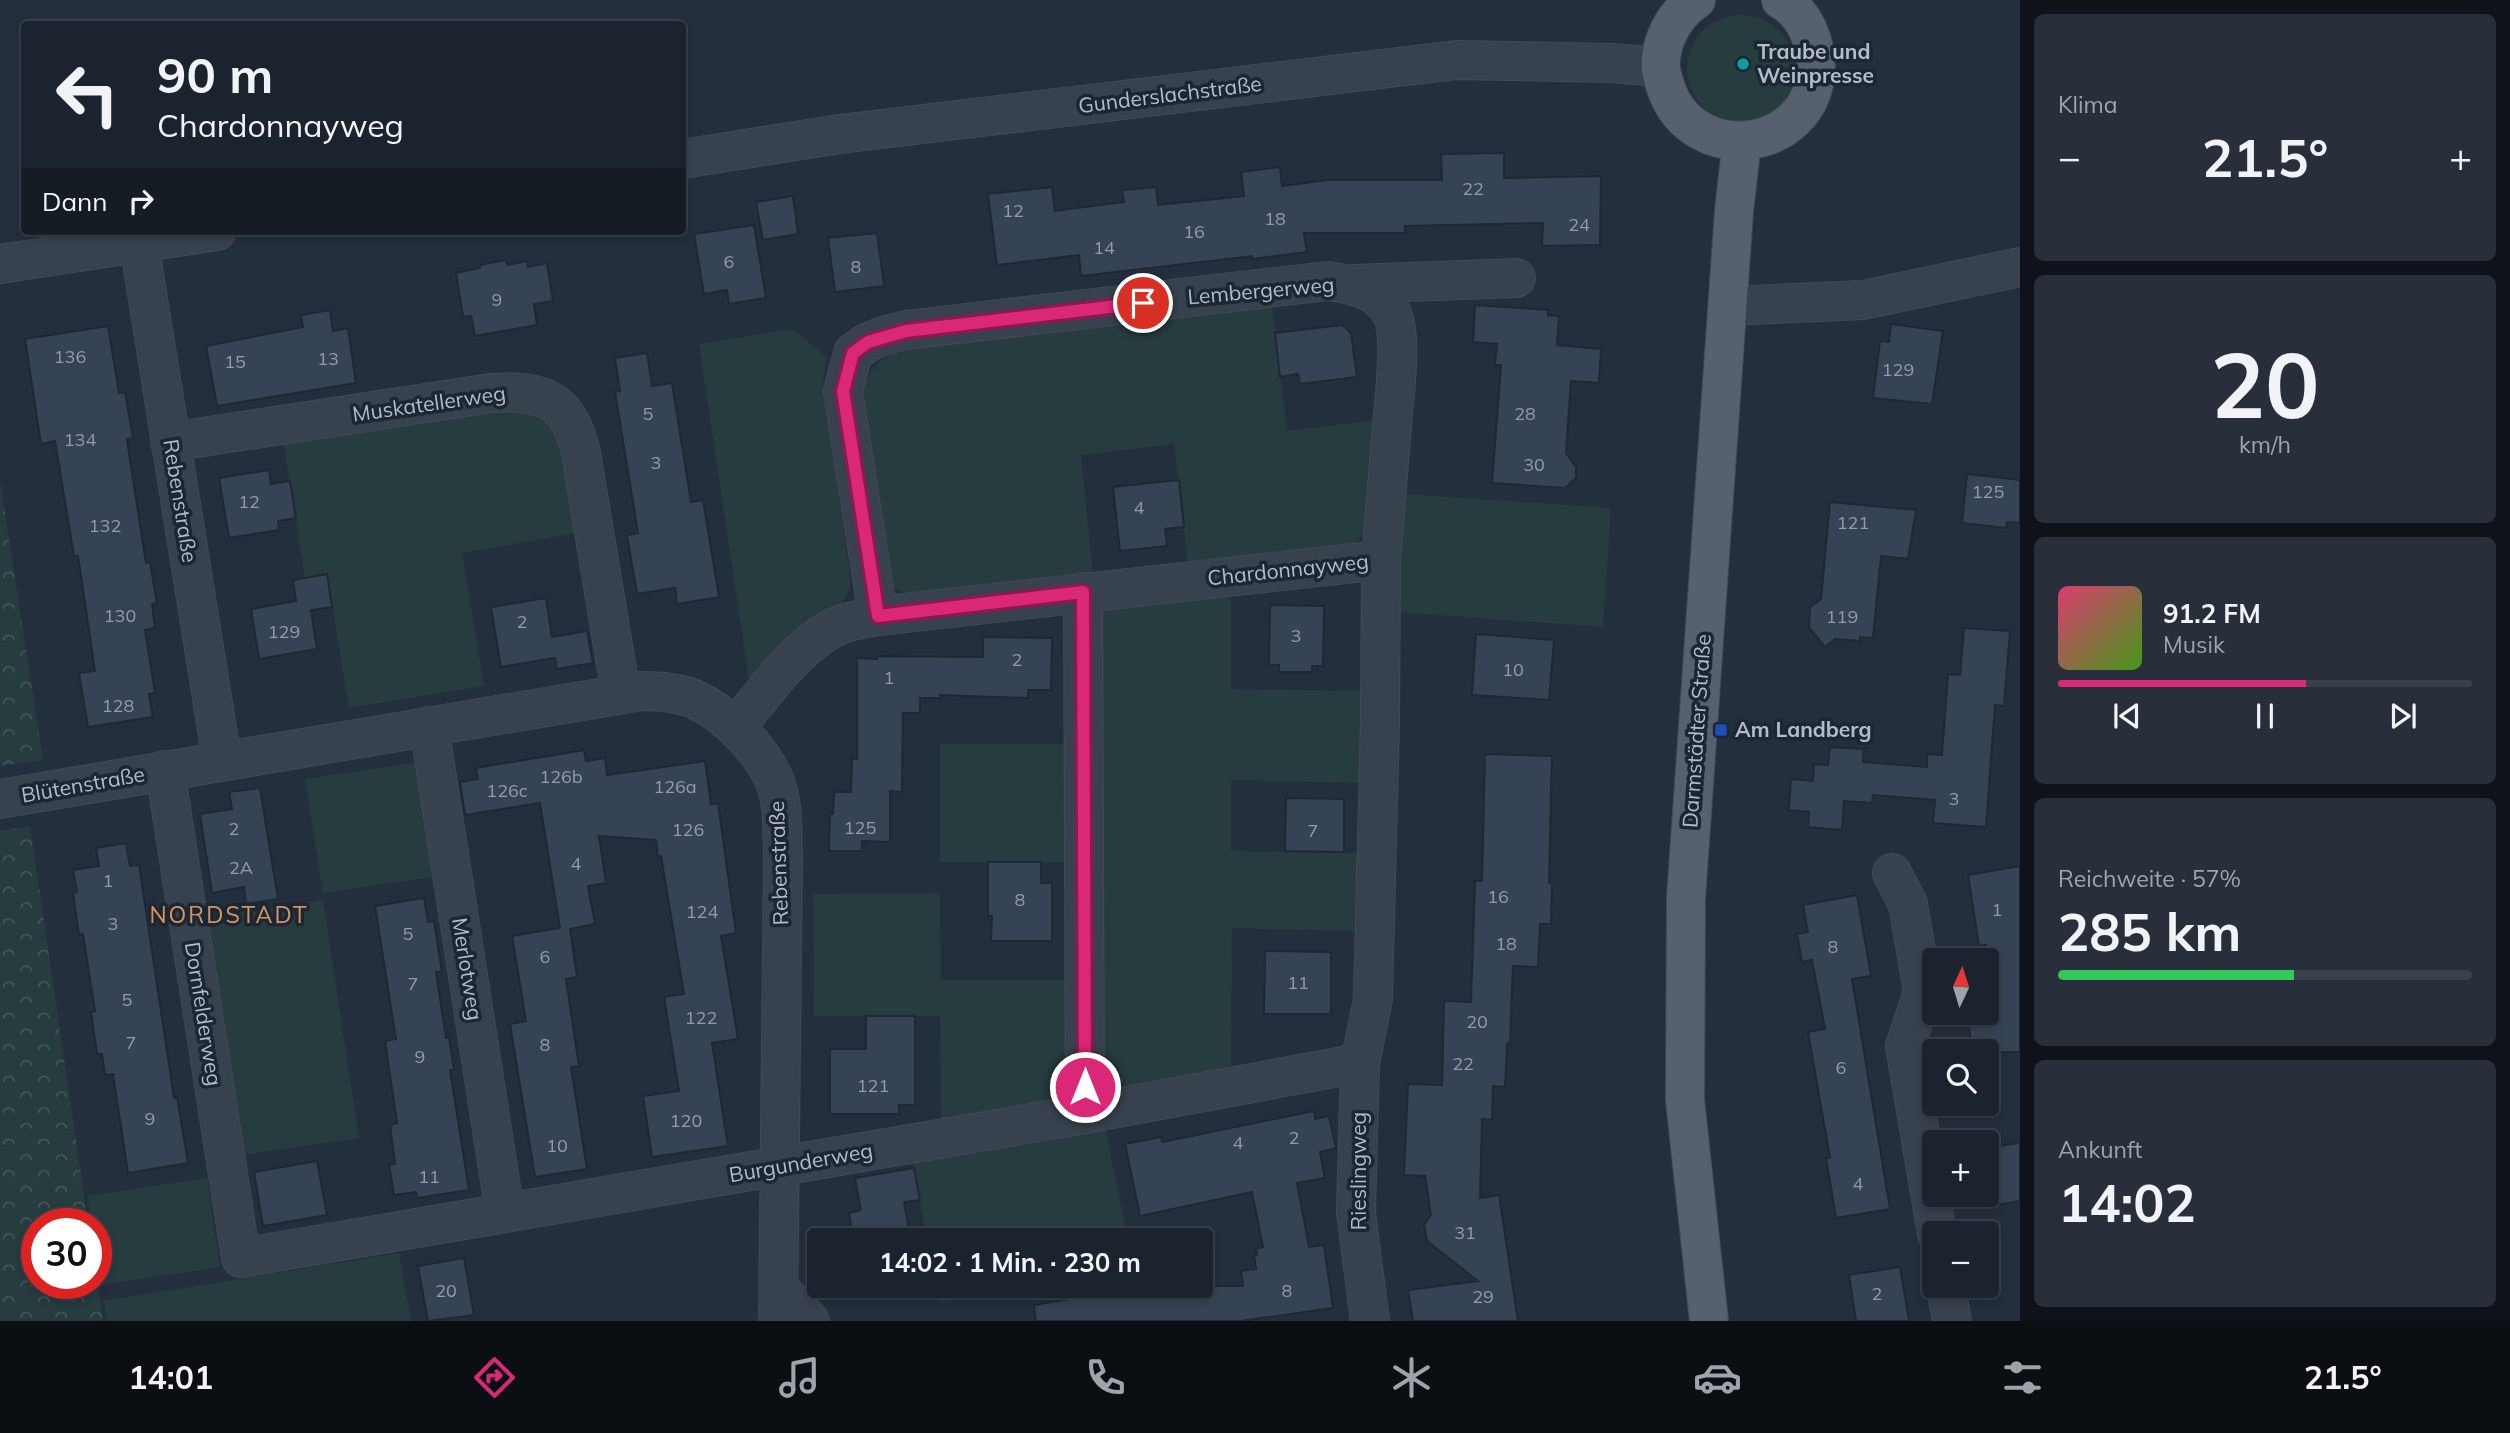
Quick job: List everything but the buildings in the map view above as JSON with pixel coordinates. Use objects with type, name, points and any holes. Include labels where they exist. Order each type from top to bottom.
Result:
[{"type":"main road","points":[[1696,0],[1674,21],[1665,40],[1659,66],[1671,102],[1683,118],[1700,132],[1720,139],[1742,141],[1763,138],[1782,129],[1798,115],[1809,97],[1815,78],[1816,56],[1811,36],[1801,18],[1781,0]]},
{"type":"main road","name":"Darmstädter Straße","points":[[1709,1321],[1685,1100],[1686,898],[1734,211],[1742,141]]},
{"type":"street","name":"Gunderslachstraße","points":[[686,158],[854,132],[1457,60],[1659,66]]},
{"type":"street","points":[[0,264],[191,235]]},
{"type":"street","name":"Rebenstraße","points":[[139,243],[222,760]]},
{"type":"street","points":[[1729,306],[1863,300],[2020,267]]},
{"type":"street","points":[[1354,284],[1516,278]]},
{"type":"street","name":"Lembergerweg","points":[[878,616],[843,391],[853,353],[868,342],[883,336],[920,329],[1328,281],[1354,284],[1375,295],[1392,314],[1396,337],[1396,375],[1381,560]]},
{"type":"street","name":"Muskatellerweg","points":[[170,442],[491,393],[514,392],[557,404],[576,432],[581,453],[621,694]]},
{"type":"street","name":"Chardonnayweg","points":[[736,727],[799,654],[820,636],[847,622],[1083,592],[1381,560],[1373,999],[1360,1063]]},
{"type":"street","points":[[1083,592],[1085,1114]]},
{"type":"street","name":"Rebenstraße","points":[[165,770],[621,694],[662,691],[695,699],[736,727],[762,756],[776,785],[781,816],[783,857],[778,1305],[810,1321]]},
{"type":"street","name":"Merlotweg","points":[[429,726],[505,1213]]},
{"type":"street","name":"Blütenstraße","points":[[0,799],[165,770]]},
{"type":"street","name":"Dornfelderweg","points":[[165,770],[241,1258]]},
{"type":"street","points":[[1892,873],[1908,904],[1923,992],[1905,1046],[1935,1221]]},
{"type":"street","name":"Burgunderweg","points":[[241,1258],[1085,1114],[1360,1063]]},
{"type":"street","name":"Rieslingweg","points":[[1360,1063],[1356,1213],[1370,1321]]},
{"type":"street","points":[[1948,1298],[1952,1321]]},
{"type":"green space","points":[[1741,15],[1762,19],[1779,31],[1791,48],[1795,69],[1791,90],[1779,107],[1762,119],[1741,123],[1720,119],[1703,107],[1691,90],[1687,69],[1691,48],[1703,31],[1720,19]]},
{"type":"green space","points":[[1272,307],[1287,431],[1376,420],[1367,528],[1359,540],[1348,547],[1188,564],[1174,444],[1081,455],[1093,574],[912,597],[891,586],[861,411],[868,379],[878,364],[886,358],[908,349]]},
{"type":"green space","points":[[793,329],[826,357],[823,380],[851,583],[842,603],[788,641],[749,680],[699,344]]},
{"type":"green space","points":[[500,410],[522,412],[539,418],[558,438],[563,449],[577,533],[462,553],[484,686],[349,708],[327,575],[305,578],[284,445]]},
{"type":"green space","points":[[0,481],[43,760],[0,766]]},
{"type":"green space","points":[[1404,494],[1611,508],[1603,627],[1397,612]]},
{"type":"green space","points":[[1231,592],[1231,689],[1362,691],[1361,783],[1231,780],[1231,851],[1359,853],[1358,931],[1232,928],[1231,1069],[1112,1092],[1101,1084],[1101,616],[1109,605]]},
{"type":"green space","points":[[940,744],[1068,744],[1068,862],[940,862]]},
{"type":"green space","points":[[420,762],[438,876],[323,893],[305,779]]},
{"type":"green space","points":[[30,826],[86,1208],[21,1208],[21,1299],[100,1299],[103,1321],[0,1321],[0,831]]},
{"type":"green space","points":[[940,893],[941,980],[1068,980],[1068,1092],[1060,1102],[941,1124],[940,1016],[814,1016],[813,894]]},
{"type":"green space","points":[[323,900],[359,1138],[236,1156],[200,919]]},
{"type":"green space","points":[[1105,1127],[1125,1228],[925,1228],[913,1163]]},
{"type":"green space","points":[[207,1178],[220,1267],[112,1283],[112,1208],[89,1208],[87,1196]]},
{"type":"green space","points":[[399,1253],[411,1321],[107,1321],[104,1301]]},
{"type":"green space","points":[[938,1298],[963,1298],[939,1303]]},
{"type":"place","name":"Traube und Weinpresse","points":[[1743,64]]},
{"type":"place","name":"Am Landberg","points":[[1721,730]]},
{"type":"district","name":"NORDSTADT","points":[[229,915]]},
{"type":"route","points":[[1085,1087],[1083,592],[878,616],[843,391],[853,353],[868,342],[883,336],[1143,303]]}]
